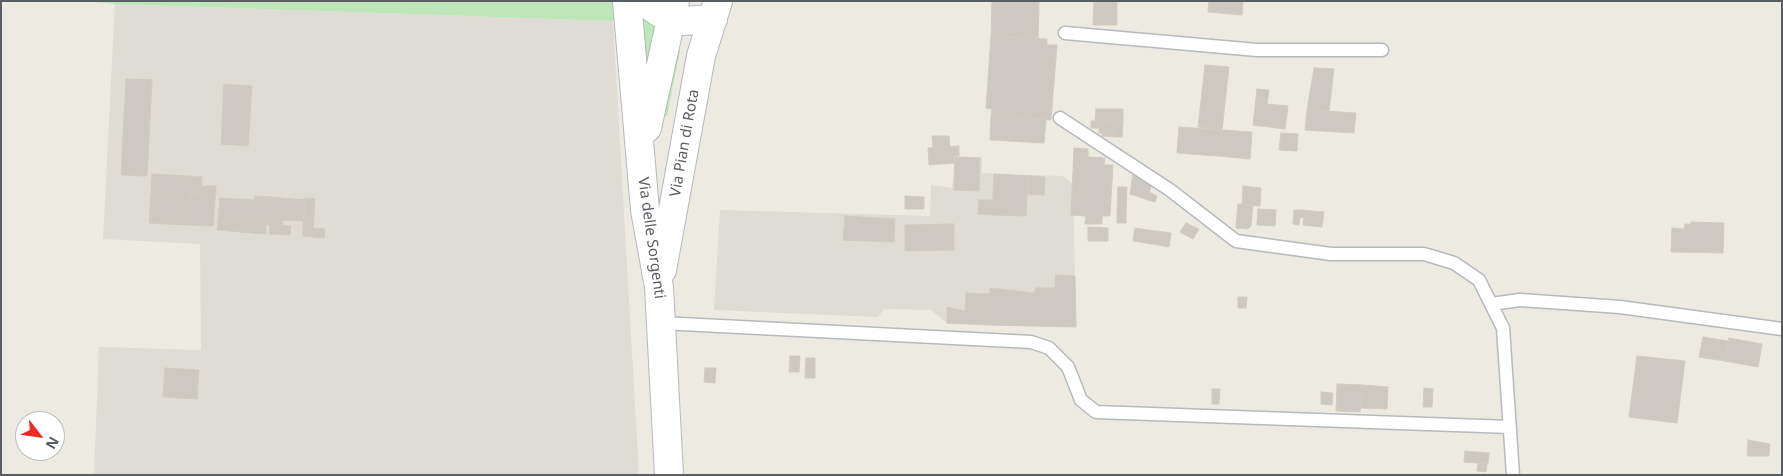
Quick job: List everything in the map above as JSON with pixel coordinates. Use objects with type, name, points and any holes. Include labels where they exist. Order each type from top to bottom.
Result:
[{"type":"main road","name":"Via delle Sorgenti","points":[[628,1],[645,210],[659,287],[669,475]]},
{"type":"main road","points":[[643,1],[660,13],[674,7]]},
{"type":"main road","points":[[641,154],[674,7]]},
{"type":"main road","points":[[674,7],[682,21],[715,10]]},
{"type":"main road","name":"Via Pian di Rota","points":[[659,287],[701,56],[715,10]]},
{"type":"lane","points":[[1065,33],[1257,50],[1382,50]]},
{"type":"lane","points":[[1060,118],[1170,190],[1236,241],[1331,254],[1424,254],[1454,263],[1479,280],[1503,328],[1513,475]]},
{"type":"lane","points":[[1491,304],[1520,300],[1620,307],[1782,329]]},
{"type":"lane","points":[[662,323],[1031,342],[1049,348],[1068,367],[1081,400],[1096,412],[1510,427]]},
{"type":"shaded area","points":[[115,4],[613,21],[639,475],[94,475],[99,347],[201,350],[200,244],[103,239]]},
{"type":"shaded area","points":[[955,157],[982,157],[982,173],[1062,176],[1073,184],[1076,327],[948,324],[931,310],[884,309],[878,317],[714,310],[720,210],[930,216],[931,185],[952,188]]},
{"type":"green space","points":[[83,1],[620,1],[621,14],[613,21],[115,4]]},
{"type":"green space","points":[[639,18],[660,28],[647,93]]},
{"type":"green space","points":[[677,49],[680,51],[667,116],[664,116]]},
{"type":"building","points":[[992,1],[1039,1],[1038,39],[991,37]]},
{"type":"building","points":[[1094,1],[1117,1],[1117,25],[1093,25]]},
{"type":"building","points":[[1209,1],[1243,1],[1242,15],[1208,12]]},
{"type":"building","points":[[991,37],[1047,39],[1047,45],[1057,45],[1051,120],[991,116],[992,109],[986,108]]},
{"type":"building","points":[[1205,65],[1229,67],[1222,130],[1198,127]]},
{"type":"building","points":[[1314,68],[1334,69],[1329,111],[1307,110]]},
{"type":"building","points":[[126,79],[152,80],[147,176],[121,175]]},
{"type":"building","points":[[224,84],[252,86],[248,146],[221,144]]},
{"type":"building","points":[[1257,89],[1269,90],[1267,104],[1288,106],[1285,129],[1253,125]]},
{"type":"building","points":[[1096,109],[1108,109],[1107,121],[1095,121]]},
{"type":"building","points":[[1108,109],[1123,109],[1123,122],[1107,121]]},
{"type":"building","points":[[1307,110],[1356,113],[1354,133],[1305,130]]},
{"type":"building","points":[[991,116],[1046,120],[1044,143],[990,140]]},
{"type":"building","points":[[1091,121],[1103,121],[1102,133],[1099,133],[1099,128],[1091,128]]},
{"type":"building","points":[[1103,121],[1114,122],[1114,137],[1102,136]]},
{"type":"building","points":[[1114,122],[1123,122],[1122,137],[1114,137]]},
{"type":"building","points":[[1179,127],[1222,130],[1218,156],[1177,153]]},
{"type":"building","points":[[1222,130],[1252,132],[1250,159],[1218,156]]},
{"type":"building","points":[[1281,133],[1298,134],[1297,151],[1279,150]]},
{"type":"building","points":[[932,136],[949,136],[950,147],[933,147]]},
{"type":"building","points":[[959,146],[959,156],[954,156],[954,163],[929,165],[928,148]]},
{"type":"building","points":[[1074,148],[1088,149],[1088,157],[1105,158],[1104,165],[1113,165],[1110,216],[1102,216],[1102,224],[1085,224],[1086,216],[1071,215]]},
{"type":"building","points":[[955,157],[980,158],[979,191],[954,190]]},
{"type":"building","points":[[1133,173],[1151,186],[1148,200],[1130,194]]},
{"type":"building","points":[[152,174],[202,177],[201,193],[191,193],[191,198],[151,196]]},
{"type":"building","points":[[994,174],[1028,176],[1026,216],[992,215]]},
{"type":"building","points":[[1028,176],[1045,177],[1044,195],[1028,194]]},
{"type":"building","points":[[201,186],[216,186],[213,226],[190,225],[191,193],[201,193]]},
{"type":"building","points":[[1243,186],[1261,188],[1260,206],[1242,205]]},
{"type":"building","points":[[1118,187],[1127,187],[1126,213],[1117,213]]},
{"type":"building","points":[[1149,192],[1157,196],[1155,202],[1148,200]]},
{"type":"building","points":[[151,196],[191,198],[190,225],[149,223]]},
{"type":"building","points":[[255,196],[271,197],[270,208],[305,211],[304,221],[283,220],[283,226],[218,221],[220,198],[255,200]]},
{"type":"building","points":[[905,196],[924,197],[924,209],[905,209]]},
{"type":"building","points":[[271,197],[306,200],[305,211],[270,208]]},
{"type":"building","points":[[305,198],[315,199],[313,228],[303,227]]},
{"type":"building","points":[[979,200],[993,200],[992,215],[978,214]]},
{"type":"building","points":[[1238,204],[1253,205],[1251,226],[1248,229],[1236,228]]},
{"type":"building","points":[[1258,209],[1276,210],[1275,226],[1257,225]]},
{"type":"building","points":[[1294,210],[1301,210],[1299,225],[1293,224]]},
{"type":"building","points":[[1301,210],[1324,212],[1322,227],[1303,225],[1304,218],[1300,217]]},
{"type":"building","points":[[1117,213],[1126,213],[1126,223],[1117,223]]},
{"type":"building","points":[[845,216],[895,219],[894,242],[843,240]]},
{"type":"building","points":[[218,221],[266,225],[266,234],[217,230]]},
{"type":"building","points":[[1691,222],[1724,223],[1723,253],[1671,252],[1672,228],[1684,229],[1685,224],[1691,224]]},
{"type":"building","points":[[1186,223],[1199,229],[1193,239],[1180,232]]},
{"type":"building","points":[[954,224],[954,250],[905,251],[905,225]]},
{"type":"building","points":[[270,225],[291,226],[290,235],[269,234]]},
{"type":"building","points":[[303,227],[325,229],[324,238],[303,236]]},
{"type":"building","points":[[1088,227],[1108,228],[1108,241],[1088,241]]},
{"type":"building","points":[[1135,228],[1148,230],[1146,243],[1133,241]]},
{"type":"building","points":[[1148,230],[1171,233],[1169,247],[1146,243]]},
{"type":"building","points":[[1056,275],[1075,276],[1076,327],[988,325],[990,288],[1034,293],[1036,288],[1055,288]]},
{"type":"building","points":[[966,293],[990,294],[988,325],[947,323],[947,307],[965,311]]},
{"type":"building","points":[[1238,297],[1247,297],[1246,308],[1238,308]]},
{"type":"building","points":[[1703,337],[1728,341],[1725,361],[1699,357]]},
{"type":"building","points":[[1729,338],[1762,344],[1758,367],[1725,361]]},
{"type":"building","points":[[790,356],[800,356],[799,372],[789,372]]},
{"type":"building","points":[[1637,356],[1685,361],[1677,423],[1629,417]]},
{"type":"building","points":[[806,358],[815,358],[815,378],[805,378]]},
{"type":"building","points":[[165,368],[199,370],[197,399],[163,397]]},
{"type":"building","points":[[705,368],[716,368],[715,383],[704,382]]},
{"type":"building","points":[[1337,384],[1362,385],[1360,412],[1336,411]]},
{"type":"building","points":[[1362,385],[1388,387],[1387,409],[1361,408]]},
{"type":"building","points":[[1424,388],[1433,389],[1432,407],[1423,407]]},
{"type":"building","points":[[1212,389],[1220,389],[1219,404],[1212,404]]},
{"type":"building","points":[[1321,392],[1333,393],[1332,405],[1321,404]]},
{"type":"building","points":[[1748,440],[1770,444],[1769,456],[1747,456]]},
{"type":"building","points":[[1465,451],[1489,453],[1488,464],[1464,462]]},
{"type":"building","points":[[1478,463],[1487,463],[1486,472],[1477,471]]}]
